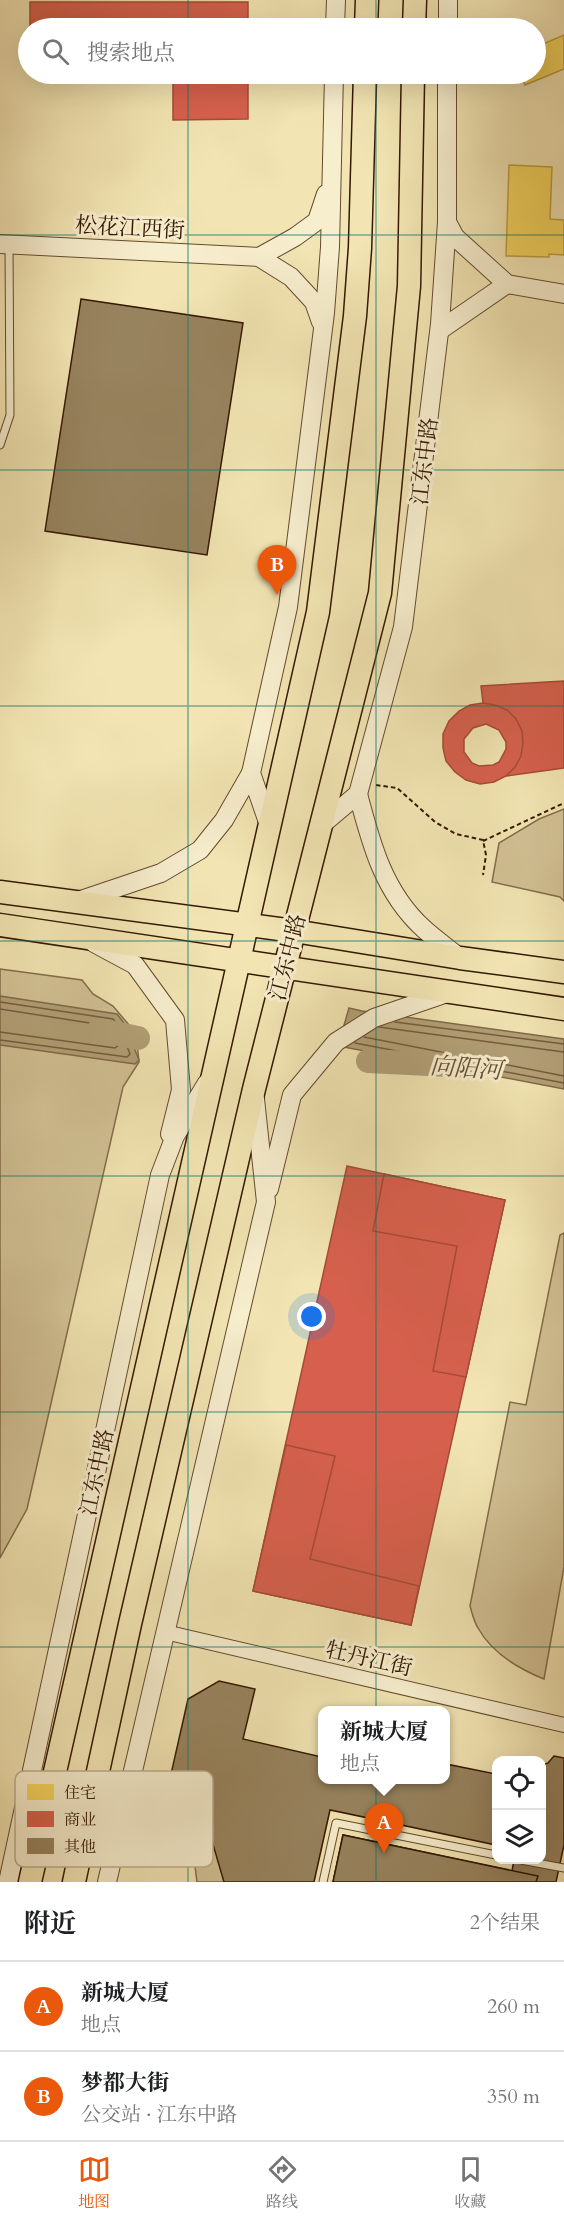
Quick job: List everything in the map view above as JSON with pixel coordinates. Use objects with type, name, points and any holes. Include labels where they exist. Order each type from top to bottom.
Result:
[{"type":"main road","points":[[366,18],[367,0]]},
{"type":"main road","points":[[414,18],[415,0]]},
{"type":"main road","name":"江东中路","points":[[55,1771],[318,612],[355,316],[360,248],[365,84]]},
{"type":"main road","name":"江东中路","points":[[98,1771],[254,1089],[380,593],[409,286],[413,84]]},
{"type":"main road","points":[[0,892],[294,931],[564,972]]},
{"type":"main road","points":[[0,925],[564,1009]]},
{"type":"main road","name":"江东中路","points":[[30,1882],[33,1867]]},
{"type":"main road","name":"江东中路","points":[[74,1882],[77,1867]]},
{"type":"street","points":[[335,18],[336,0]]},
{"type":"street","points":[[448,0],[448,18]]},
{"type":"street","points":[[72,903],[161,873],[200,850],[224,820],[250,773],[288,607],[323,327],[330,247],[334,84]]},
{"type":"street","name":"江东中路","points":[[360,788],[403,627],[440,330],[447,222],[447,84]]},
{"type":"street","points":[[323,327],[314,302],[291,277],[259,257],[295,237],[317,221],[332,176]]},
{"type":"street","points":[[447,222],[455,237],[507,284],[564,294]]},
{"type":"street","name":"松花江西街","points":[[4,245],[259,257]]},
{"type":"street","points":[[440,330],[507,284]]},
{"type":"street","points":[[250,773],[269,825]]},
{"type":"street","points":[[320,826],[360,788]]},
{"type":"street","points":[[360,788],[373,850],[394,895],[423,928],[460,958]]},
{"type":"street","points":[[81,937],[135,964],[175,1020],[181,1090],[160,1175]]},
{"type":"street","points":[[266,1202],[292,1095],[336,1042],[374,1018],[450,992]]},
{"type":"street","name":"江东中路","points":[[32,1771],[160,1175],[175,1136],[213,1073]]},
{"type":"street","name":"江东中路","points":[[132,1771],[266,1202],[254,1089]]},
{"type":"street","name":"牡丹江街","points":[[165,1632],[564,1725]]},
{"type":"street","name":"江东中路","points":[[8,1882],[15,1849]]},
{"type":"street","name":"江东中路","points":[[106,1882],[110,1867]]},
{"type":"lane","points":[[0,445],[10,415],[4,245]]},
{"type":"lane","points":[[323,1882],[336,1823],[492,1854]]},
{"type":"lane","points":[[542,1864],[564,1868]]},
{"type":"path","points":[[360,788],[397,788],[435,822],[456,834],[483,841],[564,803]]},
{"type":"path","points":[[483,841],[486,855],[483,875]]},
{"type":"shaded area","points":[[564,809],[564,901],[560,897],[492,882],[499,843],[539,819]]},
{"type":"shaded area","points":[[0,969],[82,980],[93,994],[113,1006],[129,1025],[137,1042],[139,1062],[123,1087],[27,1509],[0,1558]]},
{"type":"shaded area","points":[[564,1233],[564,1567],[544,1679],[516,1665],[498,1652],[477,1626],[470,1606],[510,1402],[526,1405],[560,1235]]},
{"type":"shaded area","points":[[213,1844],[224,1882],[197,1882],[195,1867],[213,1867]]},
{"type":"water","points":[[0,996],[117,1014],[124,1023],[139,1060],[135,1064],[0,1045]]},
{"type":"water","points":[[349,1008],[564,1039],[564,1089],[338,1046]]},
{"type":"building: 住宅","points":[[564,35],[564,69],[546,76],[546,43]]},
{"type":"building: 住宅","points":[[509,165],[552,167],[550,219],[564,220],[564,255],[506,256]]},
{"type":"building: 商业","points":[[30,2],[248,2],[248,18],[30,18]]},
{"type":"building: 商业","points":[[173,84],[248,84],[248,119],[173,120]]},
{"type":"building: 商业","points":[[564,681],[564,768],[506,776],[515,735],[483,703],[481,686]]},
{"type":"building: 商业","points":[[483,703],[507,710],[516,719],[522,731],[521,756],[515,767],[506,776],[494,782],[480,784],[466,780],[446,761],[443,734],[449,721],[459,711],[470,705]],"holes":[[[486,724],[499,730],[506,742],[506,749],[499,762],[479,766],[472,763],[464,752],[464,739],[473,728]]]},
{"type":"building: 商业","points":[[347,1166],[505,1200],[411,1625],[253,1591]]},
{"type":"building: 商业","points":[[384,1174],[505,1200],[466,1377],[433,1371],[457,1246],[373,1231]]},
{"type":"building: 商业","points":[[286,1445],[335,1456],[310,1559],[419,1586],[411,1625],[253,1591]]},
{"type":"building: 其他","points":[[81,299],[243,323],[207,555],[45,531]]},
{"type":"building: 其他","points":[[219,1681],[255,1689],[243,1739],[318,1756],[318,1784],[450,1784],[450,1765],[492,1773],[492,1844],[330,1810],[314,1882],[224,1882],[213,1844],[213,1771],[172,1771],[188,1699]]},
{"type":"building: 其他","points":[[554,1756],[564,1758],[564,1845],[556,1882],[333,1882],[343,1835],[512,1871],[513,1864],[546,1864],[546,1764]]},
{"type":"building: 其他","points":[[343,1835],[538,1876],[536,1882],[333,1882]]},
{"type":"waterway","name":"向阳河","points":[[99,1030],[138,1038]]},
{"type":"waterway","name":"向阳河","points":[[368,1061],[469,1066]]},
{"type":"place","name":"梦都大街","points":[[277,595]]},
{"type":"place","name":"新城大厦","points":[[384,1853]]}]
